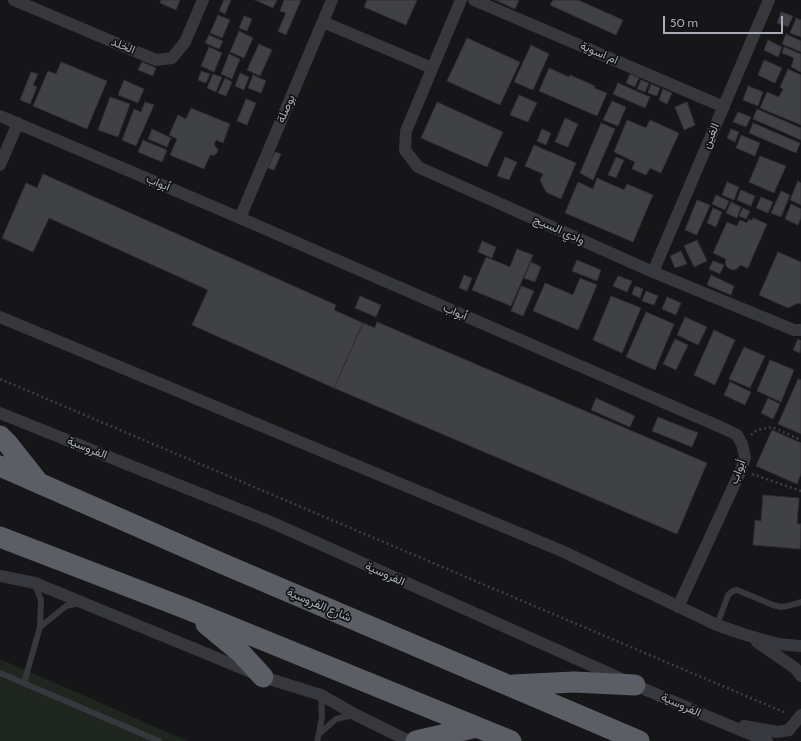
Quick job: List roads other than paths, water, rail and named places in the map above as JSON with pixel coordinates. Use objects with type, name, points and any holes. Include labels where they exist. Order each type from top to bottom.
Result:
[{"type":"highway","points":[[0,436],[40,484]]},
{"type":"highway","name":"شارع الفروسية","points":[[0,466],[221,563],[639,741]]},
{"type":"highway","points":[[0,537],[187,608],[511,741]]},
{"type":"highway","points":[[187,608],[241,653],[263,677]]},
{"type":"highway","points":[[508,685],[574,682],[635,685]]},
{"type":"highway","points":[[416,741],[477,727]]},
{"type":"street","name":"الخلد","points":[[14,0],[156,60],[172,58],[185,42],[203,0]]},
{"type":"street","name":"بوصلة","points":[[240,218],[332,0]]},
{"type":"street","name":"وادي السيج","points":[[461,0],[406,131],[405,150],[418,167],[652,272],[794,330],[801,330]]},
{"type":"street","name":"ام اسوية","points":[[474,0],[724,107]]},
{"type":"street","name":"الغين","points":[[652,272],[769,0]]},
{"type":"street","points":[[323,22],[432,68]]},
{"type":"street","name":"أبواب","points":[[0,116],[240,218],[736,435],[742,444],[745,457],[678,607]]},
{"type":"street","points":[[0,165],[18,123]]},
{"type":"street","points":[[0,317],[549,546],[717,625],[746,636],[778,644],[801,646]]},
{"type":"street","name":"الفروسية","points":[[0,413],[273,523],[635,685],[767,741]]},
{"type":"street","points":[[0,576],[35,583],[263,677],[321,695],[356,715],[409,741]]},
{"type":"street","points":[[746,636],[768,648],[795,668],[801,676]]},
{"type":"street","points":[[709,717],[778,732],[789,730],[800,716]]},
{"type":"lane","points":[[24,683],[40,627],[41,600],[35,583]]},
{"type":"lane","points":[[717,625],[727,598],[733,591],[737,590],[774,606],[788,606],[801,602]]},
{"type":"lane","points":[[40,627],[66,606],[82,602]]},
{"type":"lane","points":[[0,673],[159,741]]},
{"type":"lane","points":[[317,741],[322,716],[321,695]]},
{"type":"lane","points":[[319,734],[336,719],[356,715]]}]
